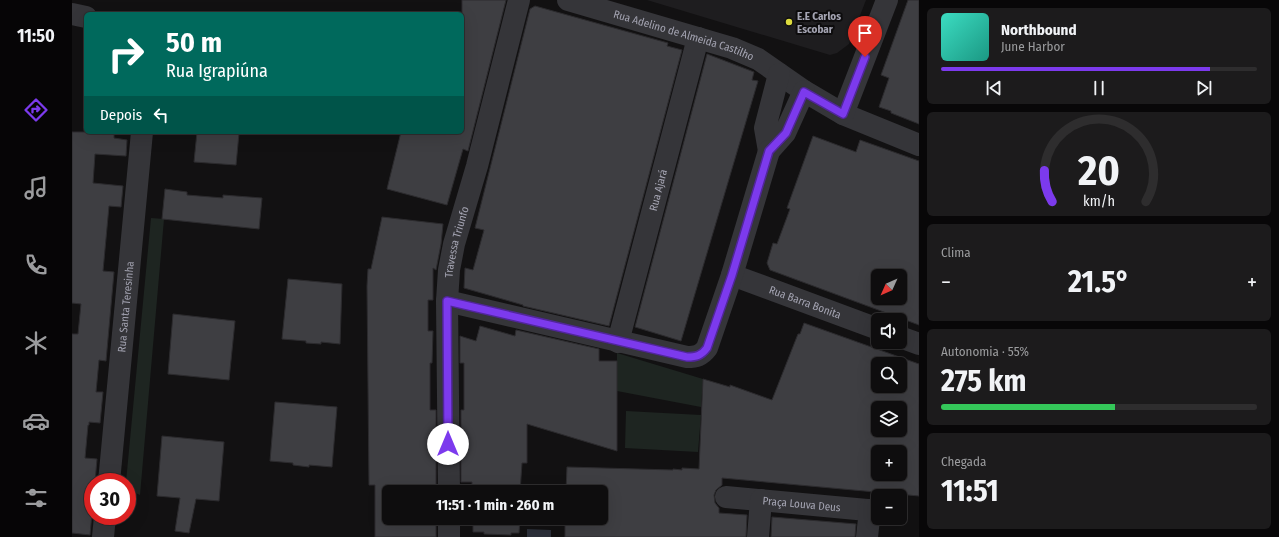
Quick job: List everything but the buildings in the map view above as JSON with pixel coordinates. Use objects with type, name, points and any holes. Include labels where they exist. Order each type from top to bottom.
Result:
[{"type":"street","name":"Travessa Triunfo","points":[[449,485],[447,301],[449,270],[454,244],[477,166],[519,0]]},
{"type":"street","name":"Rua Adelino de Almeida Castilho","points":[[568,0],[732,48],[758,59],[792,83],[843,114],[919,145]]},
{"type":"street","points":[[843,114],[887,0]]},
{"type":"street","points":[[72,14],[84,17]]},
{"type":"street","name":"Rua Ajará","points":[[618,342],[698,38]]},
{"type":"street","points":[[447,301],[687,357],[696,357],[703,354],[707,348],[732,275],[769,151],[765,128],[792,83]]},
{"type":"street","points":[[769,151],[786,133],[792,83]]},
{"type":"street","name":"Rua Santa Teresinha","points":[[110,473],[142,134]]},
{"type":"street","name":"Rua Barra Bonita","points":[[732,275],[871,326]]},
{"type":"street","points":[[907,340],[919,344]]},
{"type":"street","name":"Praça Louva Deus","points":[[726,497],[871,510]]},
{"type":"street","points":[[758,537],[761,500]]},
{"type":"street","points":[[867,537],[871,522]]},
{"type":"street","points":[[103,537],[104,525]]},
{"type":"street","points":[[449,525],[449,537]]},
{"type":"shaded area","name":"E.E Carlos Escobar","points":[[647,0],[866,0],[849,44],[837,53],[830,55]]},
{"type":"shaded area","points":[[151,218],[164,219],[140,495],[136,493],[136,473],[127,473]]},
{"type":"shaded area","points":[[617,353],[703,379],[701,407],[617,391]]},
{"type":"shaded area","points":[[626,411],[701,415],[698,452],[625,448]]},
{"type":"shaded area","points":[[527,529],[551,530],[551,537],[527,537]]},
{"type":"place","name":"E.E Carlos Escobar","points":[[789,22]]},
{"type":"route","points":[[448,444],[447,301],[687,357],[696,357],[703,354],[707,348],[732,275],[769,151],[786,133],[804,92],[843,114],[865,57]]}]
